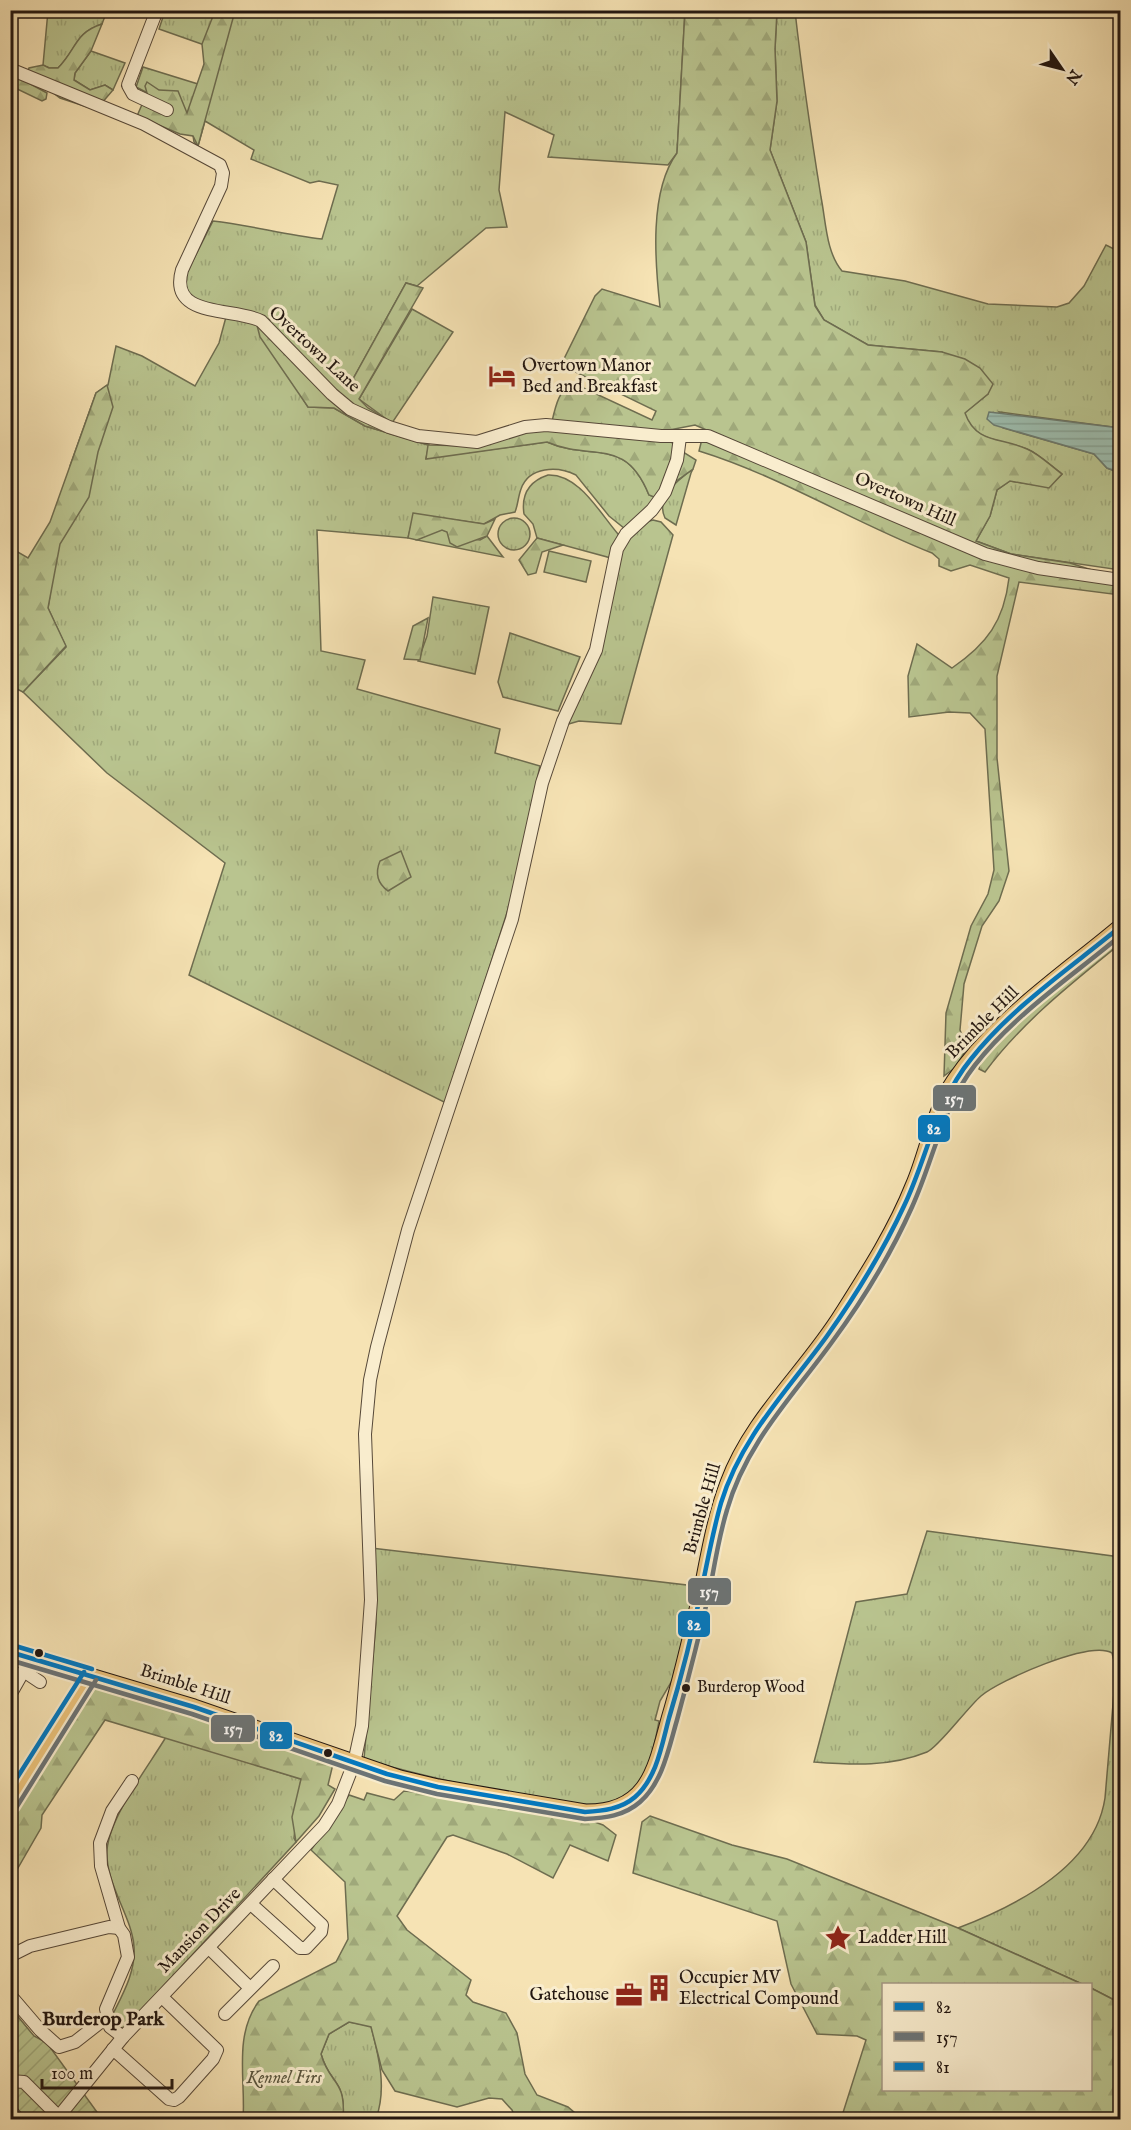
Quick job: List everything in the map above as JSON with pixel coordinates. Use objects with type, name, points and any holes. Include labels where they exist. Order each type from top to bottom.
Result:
[{"type":"main road","name":"Brimble Hill","points":[[90,1676],[194,1707],[354,1763],[438,1787],[578,1811],[612,1810],[638,1797],[652,1773],[661,1749],[692,1632],[720,1511],[728,1484],[749,1438],[834,1327],[889,1234],[914,1186],[940,1106],[956,1079],[979,1050],[1012,1017],[1120,927]]},
{"type":"main road","points":[[10,1804],[90,1676]]},
{"type":"street","points":[[156,10],[128,85],[133,94],[167,110]]},
{"type":"street","name":"Overtown Lane","points":[[10,69],[144,124],[220,165],[223,172],[221,186],[182,270],[180,285],[183,294],[200,307],[248,316],[261,321],[332,394],[359,414],[418,436],[459,441],[484,440],[537,425],[680,437]]},
{"type":"street","name":"Overtown Hill","points":[[680,437],[703,435],[717,438],[985,554],[1038,568],[1120,580]]},
{"type":"street","name":"Mansion Drive","points":[[10,2081],[24,2082],[58,2118],[112,2049],[324,1826],[338,1804],[354,1763],[362,1726],[372,1600],[365,1434],[370,1380],[377,1347],[408,1230],[512,919],[542,783],[563,721],[596,650],[617,549],[626,534],[652,510],[665,492],[677,460],[680,437]]},
{"type":"street","points":[[10,1652],[90,1676]]},
{"type":"street","points":[[10,1695],[32,1658]]},
{"type":"street","points":[[25,1672],[40,1682]]},
{"type":"street","points":[[123,2037],[110,2027],[106,2009],[128,1957],[124,1935],[119,1928],[102,1866],[100,1843],[112,1811],[132,1781]]},
{"type":"street","points":[[251,1904],[300,1948],[306,1948],[314,1940],[322,1930],[322,1924],[273,1879]]},
{"type":"street","points":[[10,1956],[30,1946],[109,1928],[119,1928]]},
{"type":"street","points":[[209,1948],[250,1988]]},
{"type":"street","points":[[225,2014],[273,1966]]},
{"type":"street","points":[[10,1995],[40,2030],[59,2047],[75,2042],[107,2017]]},
{"type":"street","points":[[112,2049],[169,2099],[174,2100],[179,2097],[213,2059],[217,2050],[162,1997]]},
{"type":"street","points":[[10,2110],[19,2120]]},
{"type":"green space","points":[[227,10],[685,11],[677,153],[668,165],[548,157],[554,135],[505,112],[499,190],[507,227],[486,228],[417,286],[406,283],[348,388],[288,326],[192,300],[183,280],[213,221],[322,239],[338,185],[319,181],[310,183],[251,159],[254,150],[205,121],[198,146],[194,142],[192,129],[158,98],[136,87],[143,67],[198,84],[210,47],[159,29],[165,11],[193,11],[223,21]]},
{"type":"green space","points":[[48,11],[107,11],[102,24],[81,37],[58,68],[49,68],[43,65]]},
{"type":"green space","points":[[215,11],[235,11],[198,146],[193,136],[180,134],[137,116],[147,93],[145,86],[147,82],[159,90],[178,91],[187,113],[204,64],[202,44]]},
{"type":"green space","points":[[685,11],[777,11],[775,49],[777,101],[770,150],[806,242],[815,306],[824,320],[868,345],[942,352],[965,359],[980,368],[993,384],[988,394],[965,413],[970,423],[983,435],[1031,451],[1062,474],[1049,488],[1010,481],[997,490],[990,516],[976,541],[1011,554],[1070,563],[1120,579],[1120,595],[1019,582],[997,676],[997,758],[1009,871],[999,901],[982,926],[964,984],[960,1030],[967,1048],[956,1067],[944,1076],[946,1013],[971,926],[988,894],[994,870],[985,729],[970,713],[949,712],[909,717],[908,676],[917,644],[952,668],[975,650],[998,619],[1007,593],[1009,578],[970,565],[951,571],[939,566],[939,559],[932,553],[758,473],[699,451],[702,439],[723,437],[695,425],[664,431],[675,447],[696,460],[693,469],[654,497],[649,495],[640,476],[629,464],[618,457],[563,448],[547,442],[426,459],[428,445],[365,426],[334,408],[308,407],[260,337],[254,314],[288,326],[348,388],[406,283],[423,288],[359,399],[368,408],[429,445],[471,446],[520,432],[550,430],[560,395],[569,386],[575,384],[652,420],[656,411],[561,365],[595,296],[602,289],[660,307],[656,227],[662,187],[677,153]]},
{"type":"green space","points":[[777,11],[795,11],[827,236],[833,255],[842,271],[905,281],[988,304],[1057,307],[1069,303],[1084,286],[1106,245],[1120,252],[1120,428],[999,412],[1003,428],[1094,454],[1107,468],[1120,473],[1120,570],[1011,554],[976,541],[990,516],[997,490],[1010,481],[1049,487],[1062,474],[1031,451],[982,435],[975,430],[964,413],[988,394],[942,352],[868,345],[824,320],[815,305],[806,242],[770,150],[777,101],[775,49]]},
{"type":"green space","points":[[102,24],[91,51],[75,73],[74,80],[90,90],[105,85],[113,90],[96,110],[60,98],[27,73],[29,68],[43,65],[58,68],[86,32]]},
{"type":"green space","points":[[91,51],[125,63],[113,90],[105,85],[90,90],[74,80],[75,73]]},
{"type":"green space","points":[[10,73],[47,93],[46,99],[42,101],[11,86]]},
{"type":"green space","points":[[412,309],[453,332],[392,423],[359,399]]},
{"type":"green space","points":[[226,317],[257,324],[308,407],[334,408],[365,426],[429,445],[426,458],[547,442],[563,448],[618,457],[629,464],[640,476],[649,495],[655,497],[650,508],[624,528],[609,516],[576,475],[553,469],[537,472],[525,481],[515,512],[500,515],[484,524],[414,514],[408,538],[317,530],[321,651],[365,660],[357,689],[500,729],[495,753],[540,766],[511,900],[446,1103],[189,975],[225,863],[107,773],[23,692],[66,647],[48,608],[70,466],[96,393],[108,385],[116,346],[142,356],[195,386],[219,343]]},
{"type":"green space","points":[[107,385],[113,407],[98,452],[89,497],[60,544],[48,608],[66,646],[23,692],[11,686],[11,548],[28,558],[50,522],[96,393]]},
{"type":"green space","points":[[693,469],[676,525],[665,518],[663,503],[670,490]]},
{"type":"green space","points":[[548,475],[559,476],[579,487],[596,505],[619,536],[611,558],[537,538],[533,524],[524,514],[524,500],[528,489],[536,481]]},
{"type":"green space","points":[[413,513],[484,524],[495,519],[487,536],[457,547],[450,543],[447,532],[442,530],[417,540],[408,538]]},
{"type":"green space","points":[[514,518],[526,522],[530,534],[526,546],[514,550],[502,546],[498,534],[502,522]]},
{"type":"green space","points":[[653,520],[661,522],[673,535],[621,724],[579,721],[565,725],[583,684],[622,546],[646,522]]},
{"type":"green space","points":[[437,529],[447,531],[449,536],[480,540],[487,536],[503,557],[417,540]]},
{"type":"green space","points":[[537,538],[563,545],[542,552],[536,573],[528,575],[519,560]]},
{"type":"green space","points":[[549,551],[591,561],[586,582],[544,572]]},
{"type":"green space","points":[[433,597],[489,607],[475,674],[418,661],[427,636]]},
{"type":"green space","points":[[428,618],[420,660],[404,659],[413,626]]},
{"type":"green space","points":[[510,633],[580,657],[558,711],[503,697],[498,682]]},
{"type":"green space","points":[[401,851],[411,877],[388,891],[379,881],[378,865],[380,861]]},
{"type":"green space","points":[[1120,933],[1120,944],[1031,1020],[985,1072],[979,1069],[981,1056],[1037,1003]]},
{"type":"green space","points":[[927,1531],[1120,1557],[1120,2003],[1092,1989],[1092,1983],[1080,1983],[958,1928],[1004,1908],[1050,1880],[1086,1844],[1098,1822],[1105,1798],[1116,1669],[1112,1653],[1101,1650],[1066,1657],[1025,1672],[991,1689],[981,1696],[927,1752],[885,1763],[814,1762],[856,1602],[907,1594]]},
{"type":"green space","points":[[371,1548],[695,1586],[673,1679],[660,1701],[655,1720],[659,1721],[652,1754],[643,1777],[630,1795],[620,1801],[601,1804],[535,1798],[454,1782],[364,1759],[376,1623]]},
{"type":"green space","points":[[98,1685],[180,1706],[333,1764],[328,1785],[335,1789],[319,1816],[296,1842],[292,1817],[301,1779],[105,1720],[42,1815],[41,1828],[11,1880],[11,1813],[86,1695]]},
{"type":"green space","points":[[166,1737],[301,1779],[294,1838],[296,1842],[124,2029],[110,2020],[133,1966],[134,1947],[129,1924],[110,1875],[107,1850],[122,1807]]},
{"type":"green space","name":"Kennel Firs","points":[[404,1791],[458,1796],[584,1818],[603,1825],[616,1835],[608,1861],[570,1845],[553,1878],[507,1854],[453,1835],[447,1837],[397,1916],[407,1930],[471,1980],[466,1995],[473,2002],[506,2013],[517,2033],[525,2074],[537,2095],[568,2107],[582,2119],[516,2119],[512,2110],[502,2099],[489,2098],[457,2107],[395,2091],[382,2070],[371,2027],[349,2022],[329,2034],[321,2054],[340,2089],[343,2119],[243,2120],[243,2043],[251,2015],[259,2001],[336,1962],[348,1939],[345,1882],[311,1850],[349,1795],[364,1800],[367,1793],[394,1800]]},
{"type":"green space","points":[[650,1816],[732,1845],[787,1859],[958,1928],[1080,1983],[882,1983],[882,2091],[1092,2091],[1092,1989],[1120,2003],[1120,2119],[841,2119],[866,2040],[857,2036],[817,2034],[791,1984],[777,1921],[633,1873],[642,1822]]},
{"type":"green space","points":[[10,2007],[34,2036],[47,2043],[102,2119],[11,2119]]},
{"type":"green space","points":[[349,2022],[371,2026],[379,2061],[381,2084],[376,2119],[343,2119],[340,2089],[321,2054],[329,2034]]},
{"type":"shaded area","points":[[989,412],[1120,428],[1120,473],[1107,468],[1094,454],[994,425],[987,419]]},
{"type":"transit line","name":"82","points":[[10,1652],[194,1707],[387,1774],[438,1787],[585,1812],[612,1809],[630,1801],[649,1780],[658,1760],[687,1653],[721,1503],[730,1479],[753,1435],[859,1289],[904,1206],[940,1112],[971,1059],[1004,1022],[1023,1005],[1120,927]]},
{"type":"transit line","name":"157","points":[[10,1660],[192,1714],[385,1781],[437,1794],[585,1819],[614,1815],[634,1807],[654,1785],[668,1753],[710,1589],[724,1520],[735,1486],[746,1463],[772,1421],[843,1326],[886,1259],[920,1189],[954,1098],[975,1065],[1008,1029],[1120,936]]},
{"type":"transit line","name":"81","points":[[12,1645],[92,1669]]},
{"type":"transit line","name":"81","points":[[10,1789],[84,1672]]},
{"type":"transit line","name":"157","points":[[16,1808],[96,1680]]},
{"type":"place","name":"Overtown Manor Bed and Breakfast","points":[[502,376]]},
{"type":"place","name":"Burderop Wood","points":[[686,1688]]},
{"type":"place","name":"Ladder Hill","points":[[838,1938]]},
{"type":"place","name":"Occupier MV Electrical Compound","points":[[659,1988]]},
{"type":"place","name":"Gatehouse","points":[[629,1995]]},
{"type":"district","name":"Burderop Park","points":[[103,2019]]}]
